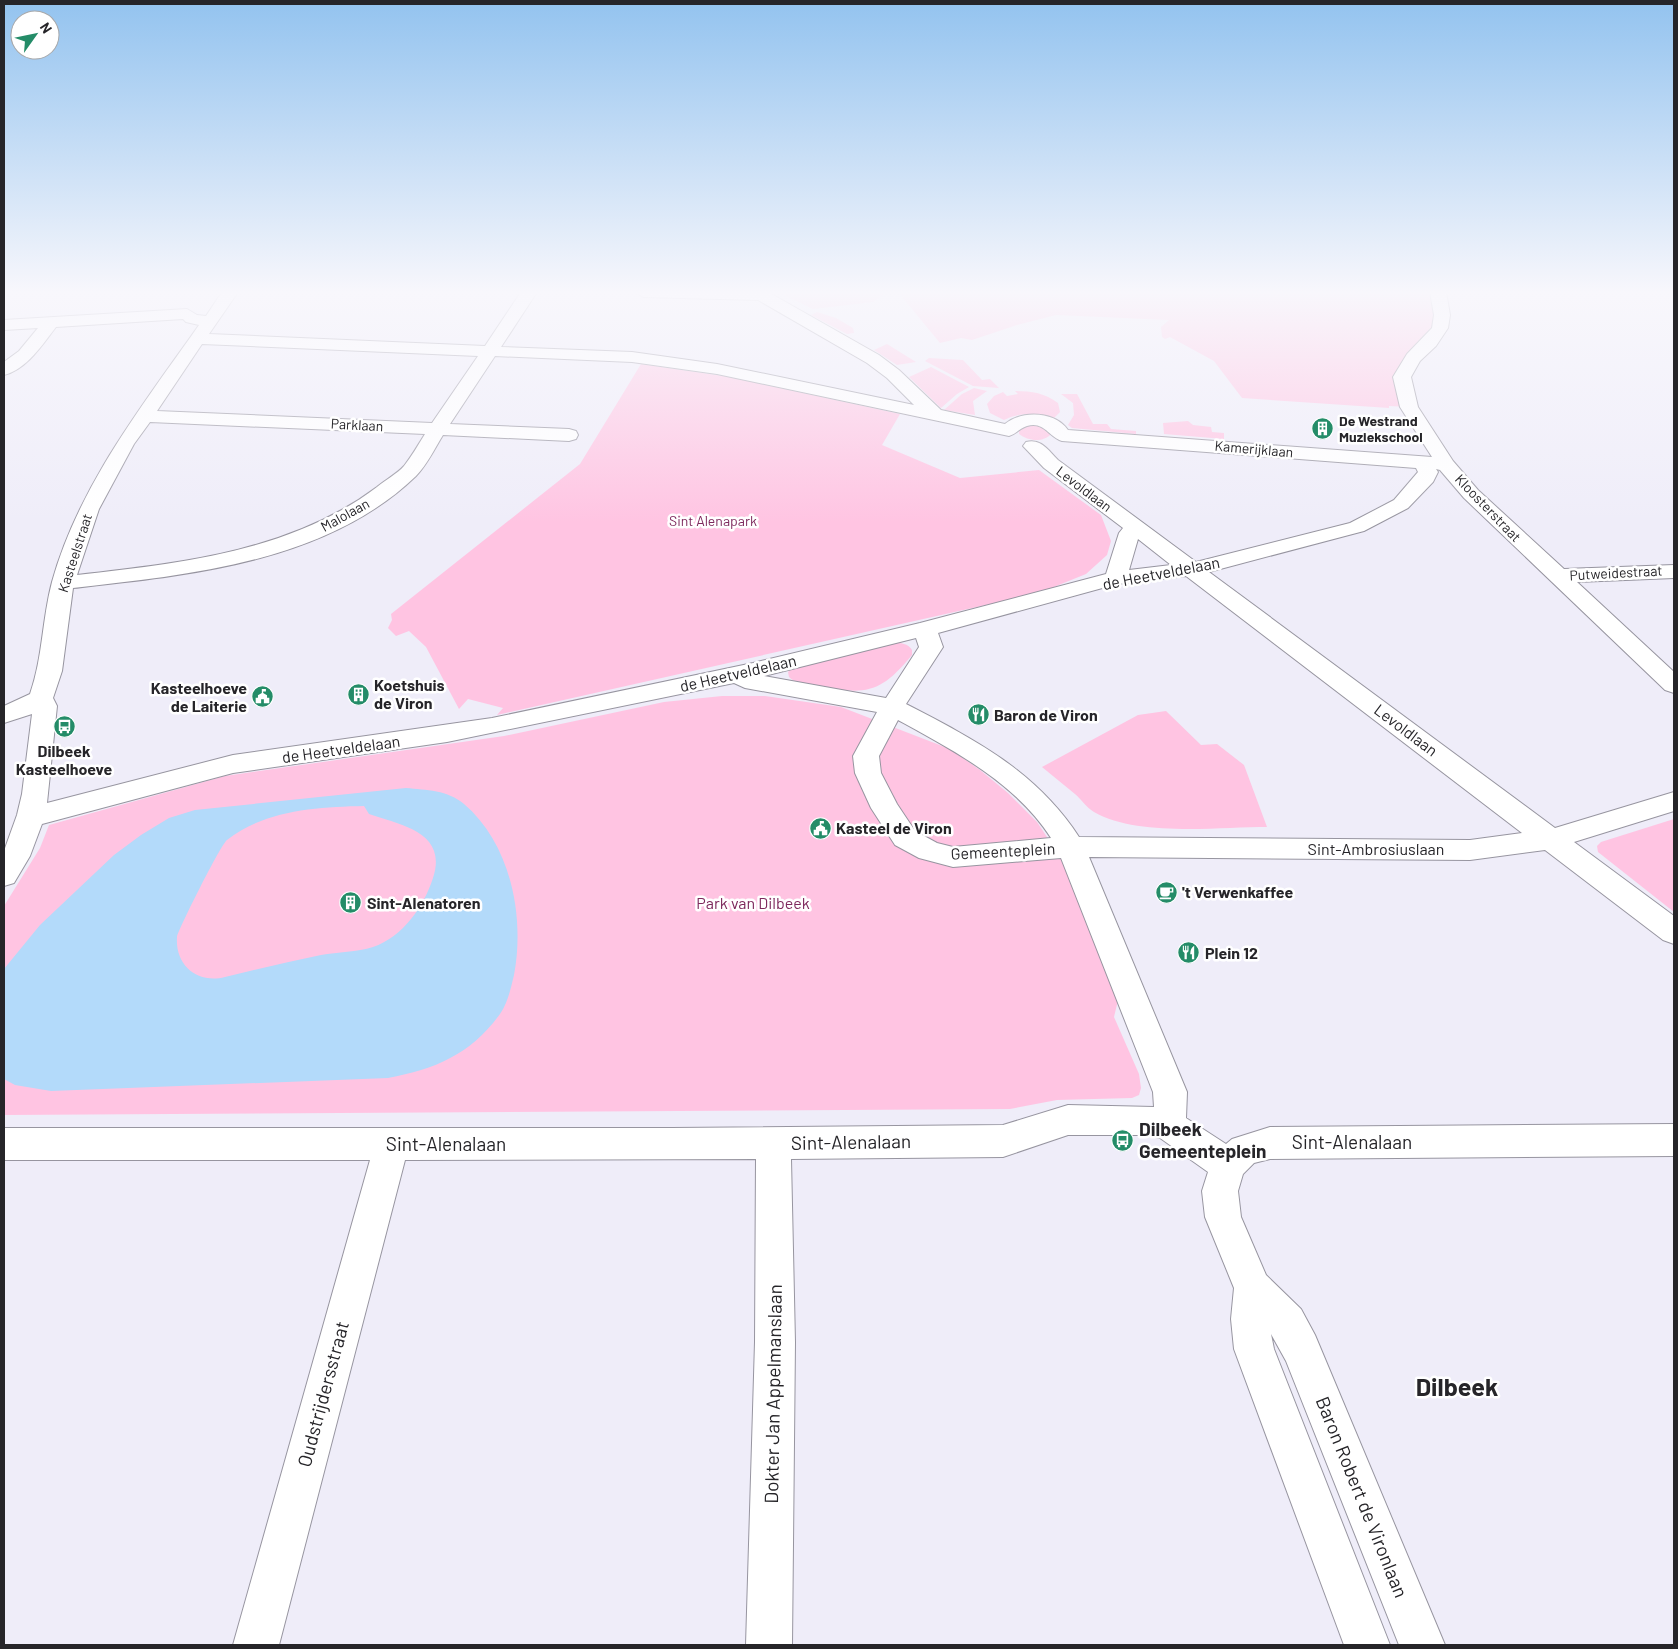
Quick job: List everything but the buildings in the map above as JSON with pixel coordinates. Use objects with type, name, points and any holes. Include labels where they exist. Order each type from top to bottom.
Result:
[{"type":"street","name":"Kasteelstraat","points":[[4,875],[23,840],[31,817],[45,715],[45,706],[42,698],[50,671],[62,584],[89,509],[108,473],[176,369]]},
{"type":"street","name":"Malolaan","points":[[62,584],[174,569],[259,550],[323,529],[367,504],[410,471],[478,369]]},
{"type":"street","points":[[717,369],[1010,430],[1010,436],[1014,440],[1033,446]]},
{"type":"street","points":[[886,369],[935,415]]},
{"type":"street","name":"Kloosterstraat","points":[[1407,369],[1402,377],[1409,406],[1446,464],[1471,494],[1674,686]]},
{"type":"street","name":"Parklaan","points":[[144,416],[569,435]]},
{"type":"street","name":"Kamerijklaan","points":[[1010,430],[1022,422],[1041,421],[1056,427],[1062,435],[1424,470],[1446,464]]},
{"type":"street","name":"Kamerijklaan","points":[[1033,446],[1054,443],[1062,435]]},
{"type":"street","name":"Levoldlaan","points":[[1033,446],[1051,464],[1674,932]]},
{"type":"street","name":"de Heetveldelaan","points":[[31,817],[233,764],[447,734],[739,674],[925,629],[1116,578],[1193,569],[1357,527],[1401,504],[1424,470]]},
{"type":"street","points":[[1116,578],[1129,534],[1137,529]]},
{"type":"street","name":"Putweidestraat","points":[[1557,576],[1674,571]]},
{"type":"street","name":"Gemeenteplein","points":[[925,629],[931,646],[892,707],[866,756],[868,772],[885,808],[905,838],[929,851],[953,857],[1071,847]]},
{"type":"street","name":"Gemeenteplein","points":[[739,674],[745,680],[892,707],[951,738],[1007,774],[1053,818],[1071,847],[1170,1092],[1171,1108],[1168,1125]]},
{"type":"street","points":[[4,715],[27,707],[42,698]]},
{"type":"street","name":"Sint-Ambrosiuslaan","points":[[1071,847],[1470,850],[1551,839],[1674,801]]},
{"type":"street","name":"Sint-Alenalaan","points":[[4,1144],[1003,1141],[1068,1120],[1146,1120],[1168,1125],[1228,1165],[1244,1150],[1270,1143],[1674,1140]]},
{"type":"street","name":"Dokter Jan Appelmanslaan","points":[[769,1645],[775,1342],[773,1143]]},
{"type":"street","name":"Oudstrijdersstraat","points":[[256,1645],[392,1144]]},
{"type":"street","name":"Baron Robert de Vironlaan","points":[[1228,1165],[1220,1191],[1223,1217],[1253,1288],[1287,1323],[1301,1349],[1422,1645]]},
{"type":"street","points":[[1253,1288],[1249,1301],[1254,1349],[1366,1645]]},
{"type":"street","points":[[1254,1349],[1270,1339],[1278,1338],[1301,1349]]},
{"type":"green space","name":"Sint Alenapark","points":[[638,369],[675,369],[730,377],[900,414],[882,445],[960,478],[1039,470],[1101,515],[1111,541],[1107,555],[1086,574],[1039,593],[497,715],[503,708],[468,699],[459,709],[426,647],[409,631],[396,636],[388,628],[392,620],[391,614],[580,464]]},
{"type":"green space","points":[[927,369],[935,369],[969,387],[957,394],[941,408],[909,377]]},
{"type":"green space","points":[[940,369],[972,369],[982,380],[990,379],[999,388],[973,386]]},
{"type":"green space","points":[[1220,369],[1407,369],[1402,377],[1409,407],[1389,406],[1389,408],[1242,398]]},
{"type":"green space","points":[[974,388],[987,391],[973,401],[975,415],[944,410],[962,394]]},
{"type":"green space","points":[[1015,391],[1032,392],[1048,397],[1058,403],[1060,412],[1054,418],[1029,414],[1010,417],[1004,420],[990,413],[987,404],[994,396],[1003,392],[1007,396],[1018,394]]},
{"type":"green space","points":[[1061,394],[1077,394],[1093,424],[1107,424],[1111,429],[1136,431],[1136,434],[1072,428],[1068,425],[1074,415],[1073,403]]},
{"type":"green space","points":[[1188,421],[1193,425],[1211,427],[1212,432],[1224,433],[1224,439],[1164,434],[1163,423]]},
{"type":"green space","points":[[1029,425],[1040,425],[1051,434],[1044,439],[1035,440],[1019,434],[1019,430]]},
{"type":"green space","points":[[893,643],[901,643],[908,646],[912,650],[912,655],[891,678],[871,689],[834,689],[798,682],[789,677],[788,672],[792,668]]},
{"type":"green space","name":"Park van Dilbeek","points":[[722,696],[765,696],[841,707],[950,749],[1008,793],[1037,822],[1071,873],[1119,996],[1114,1017],[1139,1074],[1141,1088],[1139,1095],[1132,1098],[1057,1100],[1010,1109],[4,1115],[4,906],[40,848],[49,825],[225,776],[504,736],[664,702]]},
{"type":"green space","points":[[1166,711],[1201,745],[1217,744],[1244,765],[1267,827],[1155,828],[1112,820],[1091,810],[1042,767],[1138,715]]},
{"type":"green space","points":[[1674,819],[1674,912],[1598,852],[1597,846],[1601,842]]},
{"type":"water","points":[[406,788],[436,791],[458,799],[480,820],[493,839],[511,883],[517,929],[517,953],[514,975],[503,1010],[477,1040],[451,1058],[422,1070],[388,1078],[51,1091],[15,1085],[4,1079],[4,969],[40,925],[114,855],[141,835],[169,818],[195,810]],"holes":[[[364,806],[369,814],[395,822],[419,833],[428,840],[434,850],[436,862],[429,889],[418,910],[394,936],[367,949],[321,955],[225,977],[206,978],[190,971],[184,964],[177,947],[177,937],[200,887],[227,840],[258,822],[292,812]]]},
{"type":"place","name":"De Westrand Muziekschool","points":[[1323,429]]},
{"type":"place","name":"Koetshuis de Viron","points":[[358,694]]},
{"type":"place","name":"Kasteelhoeve de Laiterie","points":[[263,697]]},
{"type":"place","name":"Baron de Viron","points":[[978,715]]},
{"type":"place","name":"Dilbeek Kasteelhoeve","points":[[64,727]]},
{"type":"place","name":"Kasteel de Viron","points":[[820,828]]},
{"type":"place","name":"'t Verwenkaffee","points":[[1166,892]]},
{"type":"place","name":"Sint-Alenatoren","points":[[351,903]]},
{"type":"place","name":"Plein 12","points":[[1189,953]]},
{"type":"place","name":"Dilbeek Gemeenteplein","points":[[1123,1140]]},
{"type":"district","name":"Dilbeek","points":[[1457,1387]]}]
